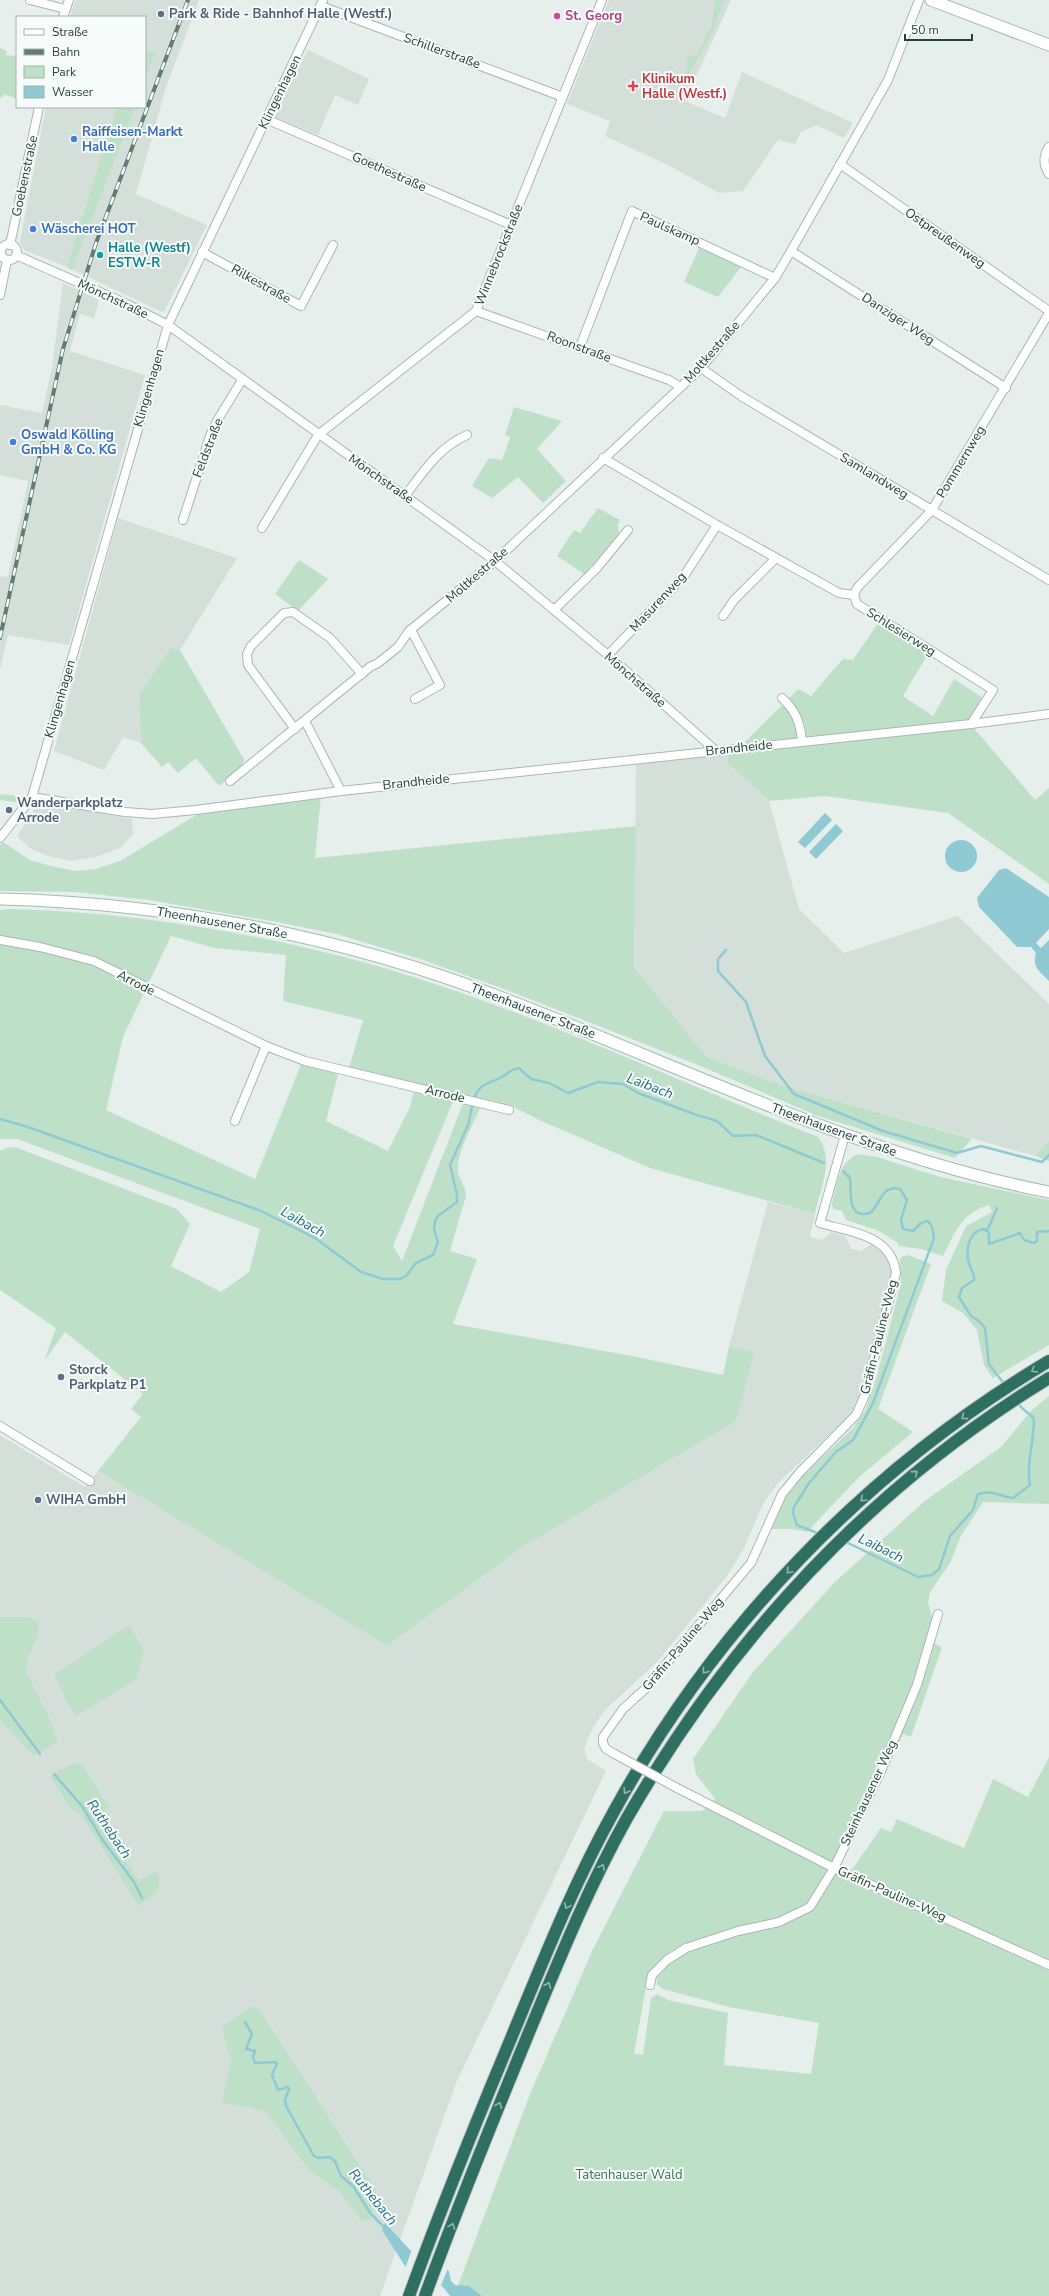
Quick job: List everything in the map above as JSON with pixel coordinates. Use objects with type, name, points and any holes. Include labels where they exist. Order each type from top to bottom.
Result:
[{"type":"highway","points":[[409,2296],[424,2255],[546,1953],[583,1870],[614,1812],[652,1748],[696,1682],[752,1612],[816,1543],[877,1486],[940,1434],[995,1394],[1049,1361]]},
{"type":"highway","points":[[425,2296],[478,2159],[561,1955],[626,1820],[668,1751],[709,1690],[777,1605],[832,1548],[880,1502],[921,1468],[1003,1407],[1049,1378]]},
{"type":"main road","points":[[931,0],[1049,46]]},
{"type":"main road","name":"Theenhausener Straße","points":[[0,899],[126,906],[279,932],[404,964],[503,998],[845,1135],[961,1172],[1049,1192]]},
{"type":"street","points":[[30,0],[64,13],[69,0]]},
{"type":"street","name":"Winnebrockstraße","points":[[262,528],[318,435],[476,310],[602,0]]},
{"type":"street","name":"Moltkestraße","points":[[230,781],[362,674],[398,647],[411,630],[495,561],[701,368],[775,278],[888,80],[920,0]]},
{"type":"street","name":"Schillerstraße","points":[[322,3],[562,97]]},
{"type":"street","name":"Klingenhagen","points":[[32,797],[168,325],[322,3]]},
{"type":"street","name":"Goebenstraße","points":[[10,245],[39,108]]},
{"type":"street","name":"Goethestraße","points":[[266,119],[511,225]]},
{"type":"street","points":[[1049,147],[1045,152],[1044,162],[1049,174]]},
{"type":"street","name":"Ostpreußenweg","points":[[840,164],[1049,312]]},
{"type":"street","name":"Paulskamp","points":[[580,347],[632,211],[775,278]]},
{"type":"street","name":"Rilkestraße","points":[[202,252],[301,306],[333,244]]},
{"type":"street","points":[[5,245],[10,245],[16,248],[16,255],[13,259],[7,260],[2,256],[1,249],[5,245]]},
{"type":"street","name":"Danziger Weg","points":[[791,251],[1006,388]]},
{"type":"street","name":"Mönchstraße","points":[[16,255],[125,303],[168,325],[318,435],[495,561],[608,655],[714,750]]},
{"type":"street","points":[[0,295],[7,260]]},
{"type":"street","name":"Roonstraße","points":[[476,310],[669,380],[681,388]]},
{"type":"street","name":"Pommernweg","points":[[854,595],[857,588],[932,510],[1006,388],[1049,312]]},
{"type":"street","name":"Samlandweg","points":[[701,368],[741,396],[1049,580]]},
{"type":"street","name":"Feldstraße","points":[[183,520],[210,436],[218,418],[242,380]]},
{"type":"street","points":[[405,496],[430,463],[454,441],[468,435]]},
{"type":"street","points":[[604,458],[717,525],[839,593],[854,595]]},
{"type":"street","name":"Masurenweg","points":[[608,655],[684,576],[717,525]]},
{"type":"street","points":[[554,610],[596,569],[628,530]]},
{"type":"street","points":[[723,616],[734,600],[776,558]]},
{"type":"street","name":"Schlesierweg","points":[[854,595],[857,604],[994,690],[971,724]]},
{"type":"street","points":[[295,729],[248,665],[246,654],[251,646],[284,613],[293,612],[330,638],[362,674]]},
{"type":"street","points":[[411,630],[440,685],[415,699]]},
{"type":"street","points":[[782,698],[796,714],[800,725],[802,741]]},
{"type":"street","name":"Brandheide","points":[[32,797],[125,812],[152,814],[196,810],[341,791],[714,750],[971,724],[1049,714]]},
{"type":"street","points":[[305,721],[341,791]]},
{"type":"street","points":[[0,838],[32,797]]},
{"type":"street","name":"Arrode","points":[[0,940],[40,947],[94,961],[266,1046],[305,1061],[509,1110]]},
{"type":"street","points":[[235,1121],[266,1046]]},
{"type":"street","name":"Gräfin-Pauline-Weg","points":[[845,1135],[820,1223],[860,1235],[882,1245],[891,1254],[896,1273],[865,1395],[850,1423],[800,1472],[782,1494],[752,1563],[646,1689],[623,1709],[603,1737],[603,1743],[606,1749],[677,1788],[834,1868],[1049,1965]]},
{"type":"street","points":[[0,1426],[90,1481]]},
{"type":"street","name":"Steinhausener Weg","points":[[650,1985],[652,1975],[667,1960],[686,1948],[738,1932],[779,1922],[810,1907],[834,1868],[881,1771],[917,1685],[938,1614]]},
{"type":"shaded area","points":[[76,0],[199,0],[166,87],[136,194],[207,225],[165,310],[162,312],[67,267],[24,250],[20,242],[46,108],[146,108],[146,16],[70,16]]},
{"type":"shaded area","name":"Klinikum Halle (Westf.)","points":[[609,0],[731,0],[685,101],[725,118],[742,72],[853,123],[844,138],[817,125],[801,132],[795,144],[778,140],[743,191],[719,193],[668,165],[605,136],[610,121],[567,104]]},
{"type":"shaded area","points":[[308,50],[369,79],[358,105],[335,95],[318,135],[274,117]]},
{"type":"shaded area","points":[[63,283],[99,300],[94,318],[80,314],[70,351],[145,375],[69,645],[8,635],[0,670],[0,576],[8,577],[28,481],[0,475],[0,405],[42,413],[52,367]]},
{"type":"shaded area","points":[[118,518],[237,558],[180,650],[171,647],[139,695],[141,743],[123,737],[104,770],[54,751]]},
{"type":"shaded area","points":[[727,753],[728,763],[769,801],[799,909],[844,953],[958,916],[1049,1004],[1049,1141],[1035,1156],[781,1085],[707,1057],[634,967],[636,765]]},
{"type":"shaded area","points":[[66,807],[132,819],[133,834],[120,848],[96,857],[70,861],[48,856],[31,849],[17,836],[35,808]]},
{"type":"shaded area","points":[[768,1202],[815,1214],[810,1237],[822,1240],[832,1232],[845,1236],[851,1249],[861,1251],[871,1244],[878,1247],[888,1256],[892,1276],[857,1404],[851,1414],[778,1483],[764,1502],[743,1550],[727,1576],[658,1661],[605,1710],[592,1729],[584,1749],[587,1759],[606,1771],[456,2083],[380,2296],[0,2296],[0,1435],[85,1487],[98,1471],[387,1646],[527,1544],[753,1352],[729,1346]]},
{"type":"green space","points":[[716,0],[725,0],[710,37],[686,79],[687,57],[697,54],[711,27]]},
{"type":"green space","points":[[0,48],[7,51],[6,55],[16,56],[16,99],[4,94],[2,98],[0,97]]},
{"type":"green space","points":[[146,50],[155,53],[146,77]]},
{"type":"green space","points":[[117,108],[135,108],[72,270],[67,267]]},
{"type":"green space","points":[[699,248],[741,267],[718,297],[684,282]]},
{"type":"green space","points":[[514,407],[562,421],[537,449],[566,481],[543,503],[518,477],[492,498],[472,486],[489,458],[502,460],[510,437],[505,435]]},
{"type":"green space","points":[[598,508],[620,520],[618,525],[619,536],[584,574],[557,556],[574,530],[580,533]]},
{"type":"green space","points":[[299,560],[328,579],[298,611],[275,594]]},
{"type":"green space","points":[[878,623],[928,654],[903,696],[933,716],[954,679],[983,698],[967,722],[744,743],[798,689],[811,696],[843,659],[853,660]]},
{"type":"green space","points":[[171,647],[180,650],[244,759],[242,767],[219,786],[196,758],[178,773],[168,762],[162,767],[141,743],[139,695]]},
{"type":"green space","points":[[974,728],[1035,800],[1049,788],[1049,884],[948,813],[825,796],[769,801],[728,763],[727,753]]},
{"type":"green space","points":[[0,794],[26,797],[22,803],[0,800]]},
{"type":"green space","points":[[321,796],[315,858],[636,826],[634,967],[707,1057],[781,1085],[972,1139],[955,1158],[818,1116],[698,1065],[507,990],[420,959],[336,934],[277,922],[149,900],[75,892],[0,891],[0,845],[3,842],[30,860],[76,871],[95,869],[120,861],[198,814]]},
{"type":"green space","points":[[11,909],[118,916],[224,931],[277,941],[381,967],[481,1000],[578,1037],[818,1137],[823,1146],[826,1164],[823,1184],[815,1214],[650,1168],[537,1119],[508,1104],[349,1068],[363,1020],[283,1001],[286,955],[215,948],[171,936],[123,1037],[106,1110],[255,1179],[302,1062],[338,1074],[326,1121],[388,1151],[410,1107],[414,1090],[454,1099],[393,1246],[402,1261],[463,1103],[480,1108],[466,1139],[458,1163],[458,1173],[465,1189],[466,1196],[450,1251],[477,1259],[453,1324],[632,1356],[723,1375],[729,1346],[754,1352],[736,1421],[527,1544],[387,1646],[98,1471],[141,1417],[131,1409],[143,1394],[65,1332],[44,1361],[56,1328],[0,1290],[0,1151],[6,1148],[15,1147],[177,1209],[190,1224],[171,1266],[221,1292],[249,1272],[260,1229],[17,1139],[0,1139],[0,910]]},
{"type":"green space","points":[[1049,1141],[1049,1161],[1035,1156]]},
{"type":"green space","points":[[857,1154],[877,1157],[940,1177],[1049,1200],[1049,1345],[993,1378],[984,1365],[977,1330],[963,1313],[942,1301],[946,1270],[966,1226],[992,1212],[989,1205],[972,1213],[965,1219],[955,1232],[943,1256],[921,1249],[898,1246],[898,1243],[877,1230],[846,1220],[842,1211],[833,1209],[832,1204],[837,1182],[842,1169],[851,1158]]},
{"type":"green space","points":[[908,1255],[931,1264],[878,1409],[913,1432],[858,1478],[807,1532],[792,1529],[773,1529],[772,1526],[785,1497],[793,1485],[853,1428],[865,1411],[877,1376],[901,1283],[900,1259],[903,1256]]},
{"type":"green space","name":"Tatenhauser Wald","points":[[1049,1396],[1049,1504],[983,1502],[961,1536],[950,1563],[930,1592],[928,1603],[933,1620],[928,1641],[942,1647],[911,1737],[903,1734],[838,1865],[851,1871],[881,1828],[891,1832],[897,1819],[964,1848],[993,1779],[1028,1797],[1049,1757],[1049,2296],[454,2296],[530,2094],[593,1949],[664,1811],[702,1811],[715,1799],[696,1774],[693,1759],[753,1672],[835,1582],[926,1500],[1001,1447],[1032,1410]],"holes":[[[673,1960],[657,1978],[657,1985],[663,1989],[729,2007],[819,2023],[811,2074],[724,2065],[728,2013],[668,2000],[657,1994],[651,1998],[643,2055],[634,2054],[646,1987],[651,1974]]]},
{"type":"green space","points":[[0,1617],[30,1617],[38,1621],[38,1635],[28,1657],[26,1672],[51,1722],[57,1742],[34,1756],[0,1720]]},
{"type":"green space","points":[[129,1625],[144,1650],[137,1679],[76,1716],[65,1698],[55,1674]]},
{"type":"green space","points":[[81,1763],[109,1807],[95,1818],[139,1880],[156,1871],[160,1879],[157,1891],[139,1906],[81,1815],[70,1808],[51,1777],[69,1765]]},
{"type":"green space","points":[[251,2007],[259,2009],[375,2189],[377,2201],[370,2220],[361,2220],[340,2192],[308,2169],[267,2113],[259,2109],[222,2103],[231,2061],[222,2027]]},
{"type":"water","points":[[825,813],[832,820],[805,848],[798,842]]},
{"type":"water","points":[[836,824],[843,831],[816,859],[809,852]]},
{"type":"water","points":[[958,840],[964,840],[973,844],[977,856],[973,868],[964,872],[958,872],[949,868],[945,859],[945,853],[949,844]]},
{"type":"water","points":[[1006,868],[1049,897],[1049,929],[1036,943],[1041,948],[1049,940],[1049,981],[1037,968],[1035,962],[1036,953],[1031,947],[1017,947],[979,907],[977,898],[999,870]]},
{"type":"water","points":[[385,2223],[410,2250],[449,2271],[451,2281],[455,2285],[469,2286],[482,2296],[450,2296],[443,2287],[405,2266],[382,2230]]},
{"type":"pier","points":[[412,2249],[448,2268],[440,2288],[405,2269]]},
{"type":"waterway","points":[[726,950],[718,959],[718,971],[746,1002],[765,1056],[794,1094],[883,1131],[957,1153],[981,1146],[1042,1162],[1049,1155]]},
{"type":"waterway","name":"Laibach","points":[[475,1096],[482,1086],[519,1068],[531,1079],[549,1083],[568,1093],[598,1082],[623,1084],[638,1093],[717,1121],[733,1136],[756,1135],[824,1163]]},
{"type":"waterway","name":"Laibach","points":[[0,1119],[28,1127],[261,1211],[315,1238],[361,1272],[383,1279],[400,1279],[406,1276],[416,1263],[433,1255],[438,1242],[434,1229],[435,1221],[438,1216],[457,1202],[457,1195],[450,1165],[468,1125],[472,1107]]},
{"type":"waterway","name":"Laibach","points":[[820,1534],[797,1525],[793,1513],[794,1507],[809,1483],[836,1452],[853,1440],[873,1403],[934,1238],[932,1227],[928,1221],[921,1223],[913,1231],[903,1229],[901,1220],[907,1200],[900,1189],[894,1188],[885,1193],[870,1213],[862,1214],[857,1212],[852,1203],[850,1178],[843,1171]]},
{"type":"waterway","points":[[987,1231],[997,1208]]},
{"type":"waterway","name":"Laibach","points":[[1005,1385],[989,1364],[985,1328],[979,1321],[971,1316],[959,1297],[962,1288],[974,1280],[974,1275],[968,1258],[969,1242],[975,1233],[984,1229],[989,1233],[989,1244],[1020,1233],[1024,1240],[1034,1243],[1037,1241],[1037,1232],[1049,1231]]},
{"type":"waterway","name":"Laibach","points":[[844,1541],[918,1577],[932,1575],[939,1569],[950,1536],[973,1510],[978,1494],[988,1492],[1013,1498],[1030,1485],[1029,1469],[1034,1419],[1018,1403]]},
{"type":"waterway","name":"Ruthebach","points":[[0,1700],[40,1754]]},
{"type":"waterway","name":"Ruthebach","points":[[54,1774],[82,1806],[104,1842],[134,1882],[142,1898]]},
{"type":"waterway","name":"Ruthebach","points":[[245,2022],[252,2034],[246,2049],[255,2051],[253,2057],[255,2063],[275,2062],[277,2064],[272,2075],[278,2090],[288,2087],[289,2089],[285,2100],[286,2106],[314,2156],[318,2158],[329,2157],[335,2161],[341,2176],[353,2186],[371,2214],[385,2228]]},
{"type":"railway","points":[[0,638],[63,349],[96,243],[188,0]]},
{"type":"place","name":"Park & Ride - Bahnhof Halle (Westf.)","points":[[161,14]]},
{"type":"place","name":"St. Georg","points":[[557,16]]},
{"type":"place","name":"Klinikum Halle (Westf.)","points":[[633,86]]},
{"type":"place","name":"Raiffeisen-Markt Halle","points":[[74,139]]},
{"type":"place","name":"Wäscherei HOT","points":[[33,229]]},
{"type":"place","name":"Halle (Westf) ESTW-R","points":[[100,255]]},
{"type":"place","name":"Oswald Kölling GmbH & Co. KG","points":[[13,442]]},
{"type":"place","name":"Wanderparkplatz Arrode","points":[[9,810]]},
{"type":"place","name":"Storck Parkplatz P1","points":[[61,1377]]},
{"type":"place","name":"WIHA GmbH","points":[[38,1500]]}]
